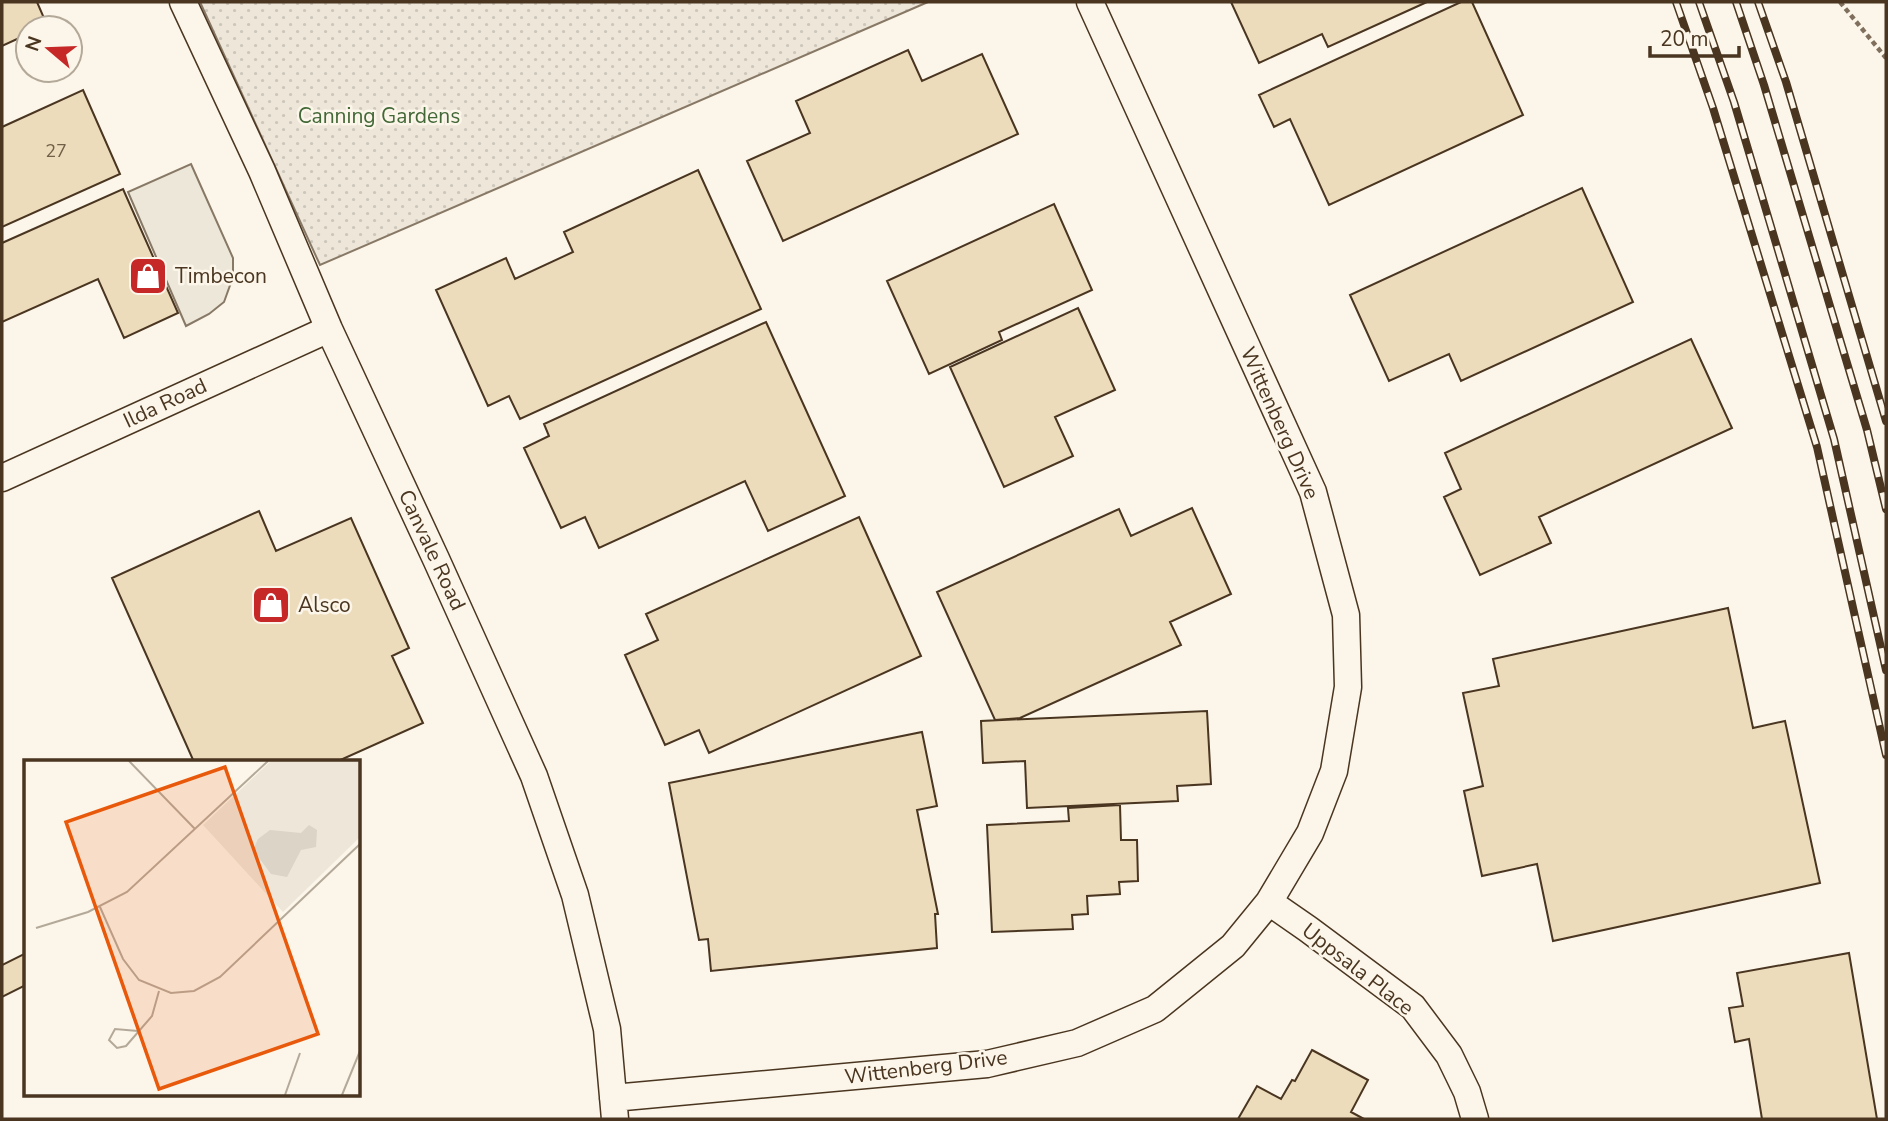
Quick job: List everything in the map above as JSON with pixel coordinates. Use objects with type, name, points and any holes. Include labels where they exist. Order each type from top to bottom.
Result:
[{"type":"street","name":"Canvale Road","points":[[183,2],[262,171],[328,328],[534,776],[578,908],[607,1029],[614,1109]]},
{"type":"street","name":"Wittenberg Drive","points":[[614,1109],[987,1063],[1077,1043],[1155,1009],[1233,946],[1269,902],[1310,833],[1334,771],[1348,687],[1346,615],[1313,492],[1090,2]]},
{"type":"street","name":"Ilda Road","points":[[2,478],[328,328]]},
{"type":"street","name":"Uppsala Place","points":[[1269,902],[1413,1007],[1449,1055],[1467,1092],[1475,1119]]},
{"type":"path","points":[[1840,2],[1886,58]]},
{"type":"green space","name":"Canning Gardens","points":[[200,2],[928,2],[320,265]]},
{"type":"shaded area","points":[[191,164],[233,258],[233,277],[224,302],[209,314],[186,326],[128,192]]},
{"type":"building","points":[[2,2],[37,2],[42,14],[14,14],[14,40],[2,46]]},
{"type":"building","points":[[1231,2],[1427,2],[1328,47],[1322,34],[1259,63]]},
{"type":"building","points":[[1461,2],[1472,2],[1523,115],[1329,205],[1290,119],[1274,127],[1259,95]]},
{"type":"building","points":[[908,50],[922,81],[982,54],[1018,134],[783,241],[747,161],[810,133],[796,101]]},
{"type":"building","points":[[83,90],[120,174],[2,227],[2,127]]},
{"type":"building","points":[[698,170],[761,309],[520,419],[509,396],[488,406],[436,290],[506,258],[515,279],[573,252],[564,232]]},
{"type":"building","points":[[1582,188],[1633,302],[1461,381],[1449,354],[1389,381],[1350,295]]},
{"type":"building","points":[[123,189],[178,313],[124,338],[98,279],[2,322],[2,243]]},
{"type":"building","points":[[1054,204],[1092,290],[999,332],[1002,340],[929,374],[887,281]]},
{"type":"building","points":[[1078,308],[1115,390],[1055,417],[1073,456],[1004,487],[950,367]]},
{"type":"building","points":[[766,322],[845,496],[768,531],[745,481],[599,548],[585,517],[561,528],[524,448],[549,436],[544,424]]},
{"type":"building","points":[[1691,339],[1732,428],[1539,517],[1551,543],[1480,575],[1444,497],[1461,489],[1445,453]]},
{"type":"building","points":[[1192,508],[1231,594],[1170,622],[1181,645],[1020,718],[995,720],[937,592],[1119,509],[1131,536]]},
{"type":"building","points":[[259,511],[276,551],[351,518],[409,648],[392,656],[423,723],[340,760],[193,760],[112,578]]},
{"type":"building","points":[[859,517],[921,656],[709,753],[699,730],[665,745],[625,655],[658,640],[646,614]]},
{"type":"building","points":[[1728,608],[1753,728],[1785,721],[1820,883],[1553,941],[1537,864],[1482,876],[1464,791],[1483,786],[1463,693],[1499,686],[1493,659]]},
{"type":"building","points":[[1207,711],[1211,784],[1177,786],[1178,801],[1027,808],[1025,761],[983,763],[981,721]]},
{"type":"building","points":[[922,732],[937,806],[917,810],[938,914],[935,914],[937,948],[711,971],[708,939],[699,940],[669,783]]},
{"type":"building","points":[[1120,805],[1121,840],[1137,840],[1138,881],[1119,882],[1120,894],[1087,896],[1088,914],[1072,915],[1073,929],[992,932],[987,825],[1069,821],[1068,808]]},
{"type":"building","points":[[1849,953],[1877,1119],[1762,1119],[1749,1039],[1735,1042],[1729,1008],[1743,1006],[1737,973]]},
{"type":"building","points":[[24,954],[24,986],[2,997],[2,965]]},
{"type":"building","points":[[1312,1050],[1368,1080],[1351,1112],[1364,1119],[1238,1119],[1257,1086],[1281,1099],[1292,1080],[1295,1081]]},
{"type":"railway","points":[[1676,2],[1713,108],[1817,447],[1886,755]]},
{"type":"railway","points":[[1699,2],[1734,102],[1834,439],[1886,670]]},
{"type":"railway","points":[[1736,2],[1764,85],[1867,430],[1886,509]]},
{"type":"railway","points":[[1758,2],[1786,82],[1886,421]]},
{"type":"place","name":"Timbecon","points":[[148,276]]},
{"type":"place","name":"Alsco","points":[[271,605]]}]
